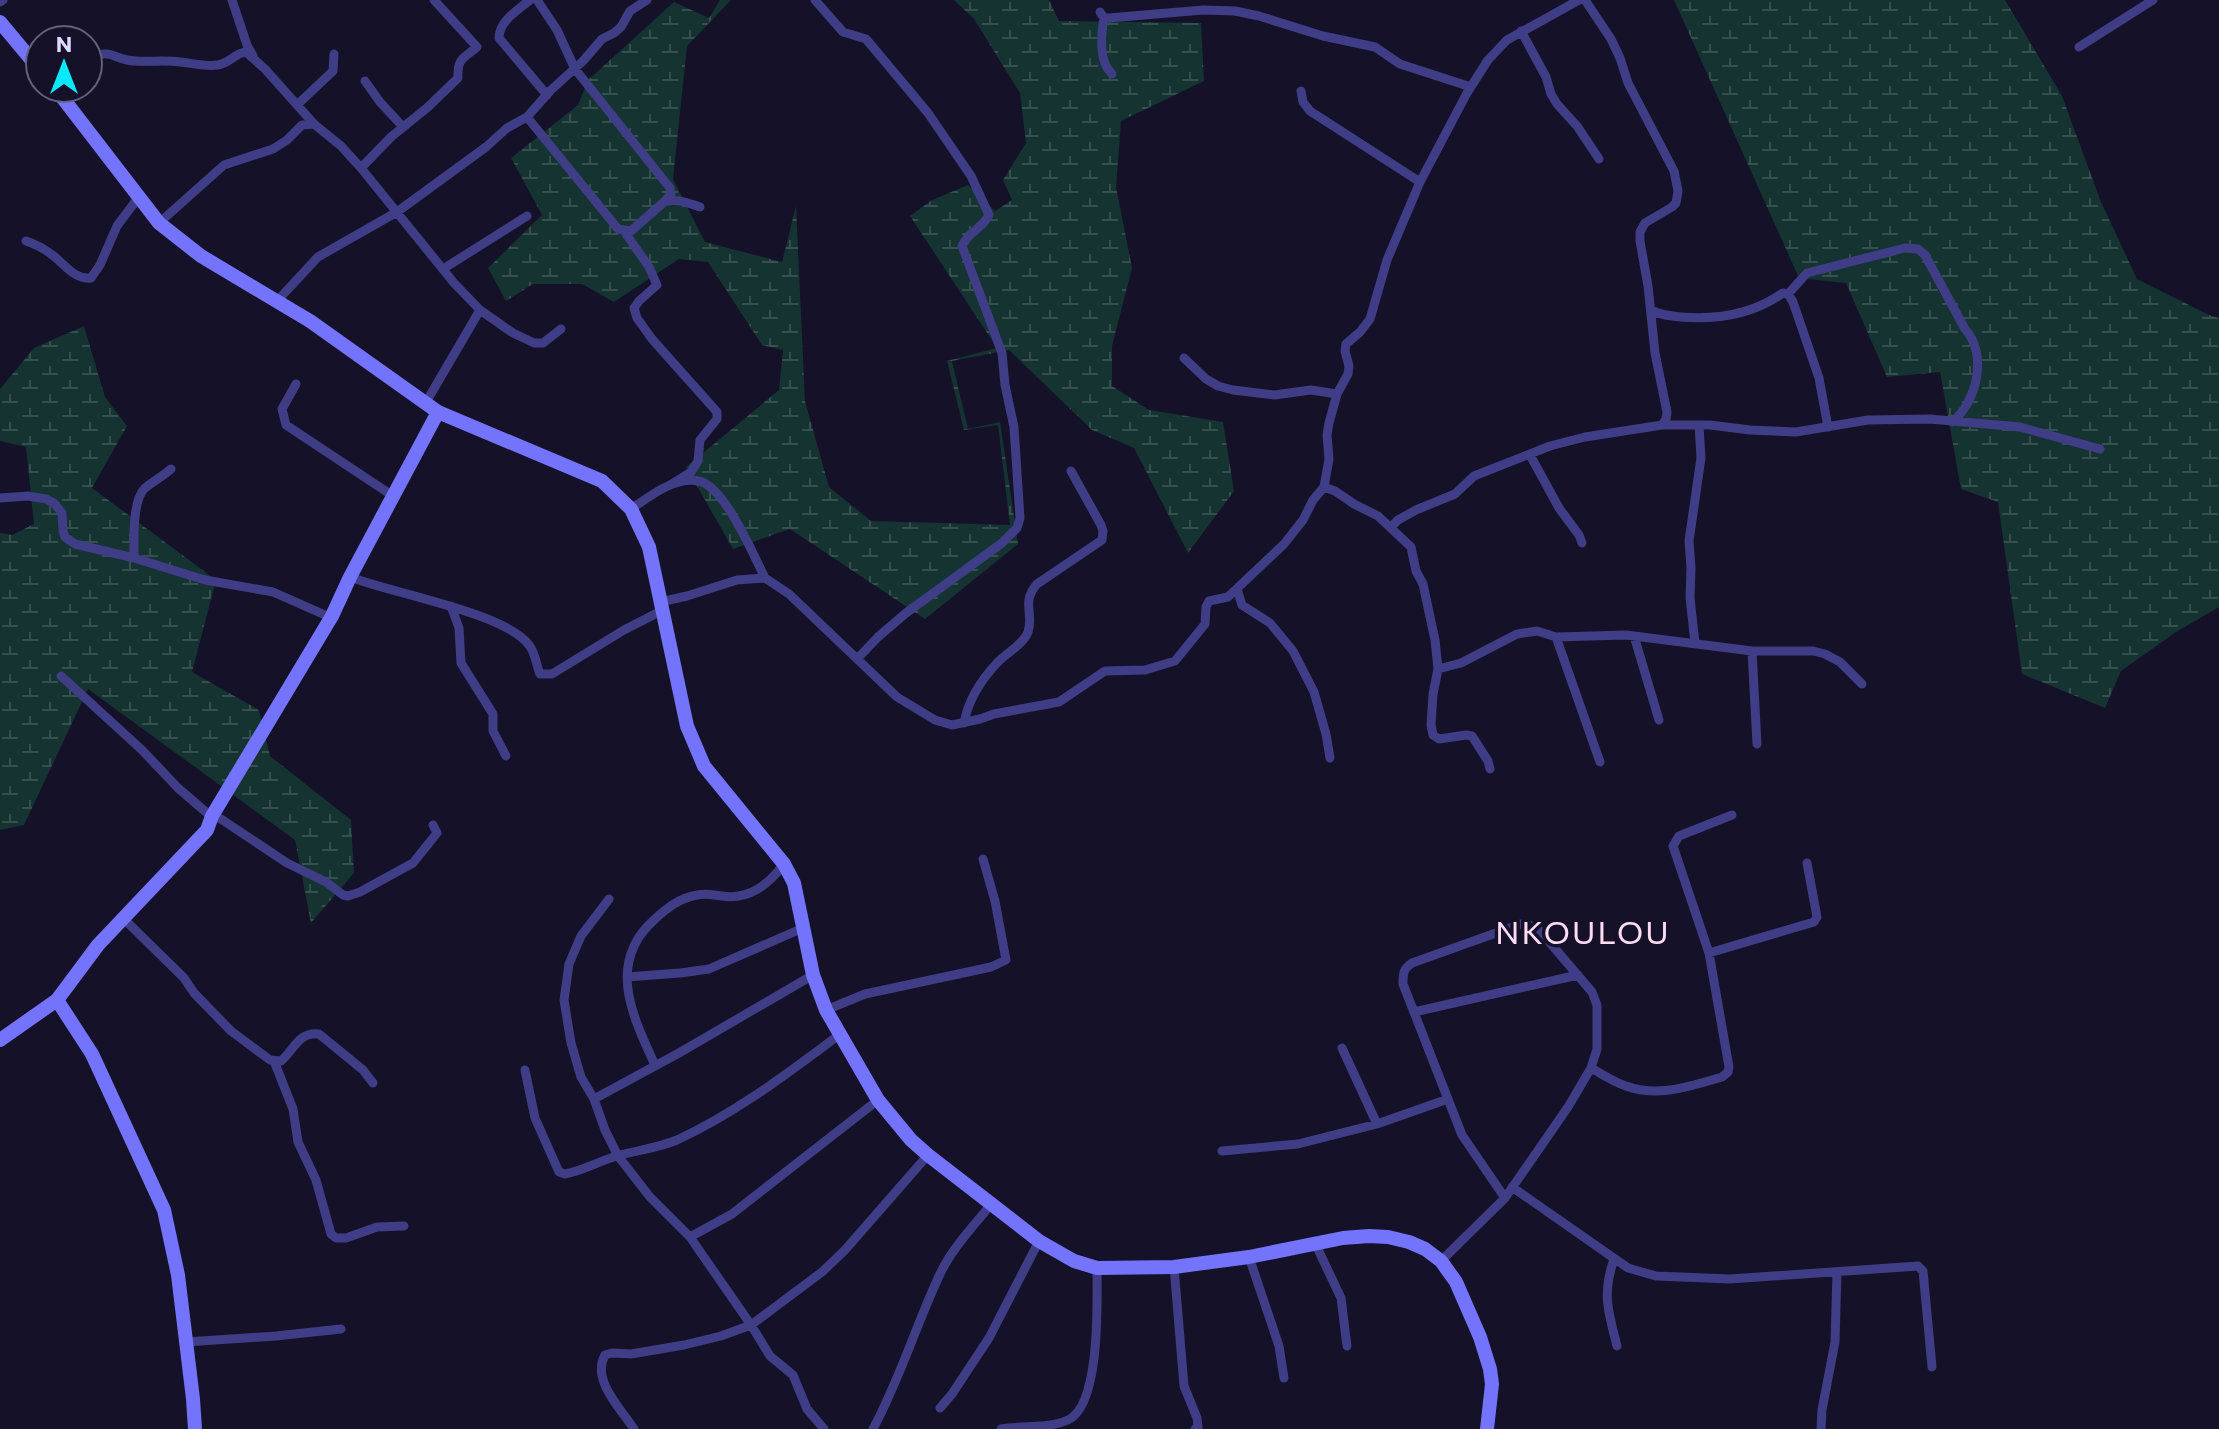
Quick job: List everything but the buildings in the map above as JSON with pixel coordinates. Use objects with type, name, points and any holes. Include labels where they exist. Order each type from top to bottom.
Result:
[{"type":"street","points":[[232,0],[254,58]]},
{"type":"street","points":[[361,168],[458,78],[460,60],[477,47],[434,0]]},
{"type":"street","points":[[530,0],[501,26],[499,38],[547,95]]},
{"type":"street","points":[[527,117],[618,229],[631,231],[636,228],[671,194],[670,188],[575,69],[557,30],[537,0]]},
{"type":"street","points":[[277,301],[318,257],[397,212],[507,128],[527,117],[602,39],[621,27],[630,11],[646,0]]},
{"type":"street","points":[[815,0],[843,32],[866,39],[928,113],[971,176],[989,215],[986,222],[969,234],[962,246],[1002,353],[1014,427],[1021,508],[1017,528],[1002,543],[906,613],[857,659]]},
{"type":"street","points":[[670,485],[697,481],[709,485],[723,499],[765,578],[789,594],[908,704],[943,723],[964,723],[1059,702],[1105,671],[1145,670],[1175,661],[1205,624],[1209,601],[1228,597],[1293,535],[1324,487],[1329,459],[1327,435],[1337,394],[1348,374],[1346,344],[1370,319],[1387,260],[1420,182],[1471,87],[1496,49],[1521,31],[1579,0]]},
{"type":"street","points":[[1585,0],[1611,39],[1628,83],[1674,171],[1677,184],[1676,203],[1645,223],[1640,232],[1655,353],[1667,412],[1662,425]]},
{"type":"street","points":[[2079,47],[2153,0]]},
{"type":"street","points":[[1112,74],[1106,69],[1104,60],[1102,15],[1235,11],[1375,47],[1400,64],[1471,87]]},
{"type":"street","points":[[0,22],[24,51]]},
{"type":"street","points":[[1521,31],[1557,104],[1577,126],[1599,159]]},
{"type":"street","points":[[104,54],[133,61],[209,65],[226,63],[246,52],[361,168],[480,310],[534,343],[543,343],[561,329]]},
{"type":"street","points":[[297,105],[333,71],[334,54]]},
{"type":"street","points":[[365,81],[403,127]]},
{"type":"street","points":[[1301,91],[1303,102],[1310,111],[1420,182]]},
{"type":"street","points":[[67,104],[159,223],[201,256],[310,321],[431,408],[602,481],[631,509],[649,547],[660,607],[694,747],[704,766],[784,864],[794,883],[813,975],[826,1010],[878,1100],[911,1140],[1039,1241],[1074,1261],[1097,1268],[1174,1267],[1249,1257],[1343,1238],[1388,1237],[1425,1249],[1441,1261],[1456,1282],[1490,1369],[1491,1400],[1487,1429]]},
{"type":"street","points":[[159,223],[224,165],[273,149],[302,125],[314,124]]},
{"type":"street","points":[[26,241],[46,250],[75,275],[91,278],[117,226],[138,198]]},
{"type":"street","points":[[664,202],[677,200],[700,207]]},
{"type":"street","points":[[443,269],[527,216]]},
{"type":"street","points":[[624,231],[649,267],[657,285],[634,308],[637,318],[717,412],[717,419],[700,440],[698,461],[691,472],[631,509]]},
{"type":"street","points":[[1788,294],[1807,273],[1905,248],[1918,249],[1925,255],[1972,337],[1977,355],[1977,373],[1970,401],[1965,411],[1952,422]]},
{"type":"street","points":[[1651,310],[1672,316],[1724,317],[1766,303],[1783,293],[1788,294]]},
{"type":"street","points":[[1788,294],[1819,378],[1828,427]]},
{"type":"street","points":[[0,1040],[57,1000],[98,945],[207,830],[212,816],[332,616],[393,496],[431,408],[480,310]]},
{"type":"street","points":[[1184,358],[1206,379],[1233,390],[1274,395],[1311,390],[1337,394]]},
{"type":"street","points":[[296,384],[282,409],[286,425],[393,496]]},
{"type":"street","points":[[1391,527],[1416,510],[1455,494],[1474,476],[1550,446],[1662,425],[1796,432],[1894,418],[2020,427],[2100,449]]},
{"type":"street","points":[[1695,643],[1689,541],[1701,458],[1699,425]]},
{"type":"street","points":[[1530,455],[1582,543]]},
{"type":"street","points":[[134,558],[134,526],[140,496],[143,489],[171,469]]},
{"type":"street","points":[[964,723],[969,704],[984,679],[1027,635],[1028,598],[1032,589],[1102,540],[1101,525],[1071,471]]},
{"type":"street","points":[[1324,487],[1378,516],[1408,542],[1433,626],[1438,669],[1431,725],[1433,735],[1439,739],[1472,736],[1490,769]]},
{"type":"street","points":[[0,498],[28,496],[46,499],[59,507],[65,537],[75,544],[205,580],[273,592],[332,616]]},
{"type":"street","points":[[350,577],[478,615],[519,634],[533,651],[540,674],[545,675],[552,674],[660,607],[737,580],[765,578]]},
{"type":"street","points":[[1237,589],[1242,605],[1270,623],[1293,651],[1314,692],[1330,758]]},
{"type":"street","points":[[451,606],[459,628],[461,663],[493,714],[493,731],[506,756]]},
{"type":"street","points":[[1438,669],[1461,663],[1521,633],[1537,631],[1556,637],[1634,636],[1752,651],[1813,651],[1840,662],[1862,684]]},
{"type":"street","points":[[1634,636],[1659,720]]},
{"type":"street","points":[[1556,637],[1600,762]]},
{"type":"street","points":[[1752,651],[1757,744]]},
{"type":"street","points":[[61,676],[142,750],[189,799],[287,863],[313,875],[343,895],[360,892],[413,863],[437,833],[433,825]]},
{"type":"street","points":[[1591,1068],[1627,1086],[1645,1090],[1675,1090],[1722,1077],[1728,1072],[1709,953],[1673,846],[1679,836],[1732,815]]},
{"type":"street","points":[[826,1010],[865,994],[991,967],[1006,960],[983,859]]},
{"type":"street","points":[[1709,953],[1814,922],[1817,917],[1807,863]]},
{"type":"street","points":[[655,1065],[635,1023],[627,977],[628,957],[634,942],[672,904],[702,894],[736,897],[762,888],[784,864]]},
{"type":"street","points":[[609,899],[581,936],[569,964],[564,1000],[571,1043],[581,1077],[594,1099],[618,1156],[650,1197],[690,1237],[770,1356],[793,1375],[807,1409],[824,1429]]},
{"type":"street","points":[[123,918],[184,978],[194,993],[231,1031],[270,1060],[281,1061],[300,1038],[312,1033],[319,1034],[363,1070],[373,1083]]},
{"type":"street","points":[[1441,1261],[1505,1198],[1568,1107],[1591,1068],[1597,1049],[1597,1005],[1592,992],[1540,931],[1521,924],[1412,963],[1405,968],[1403,975],[1403,984],[1462,1135],[1505,1198]]},
{"type":"street","points":[[627,977],[709,969],[803,928]]},
{"type":"street","points":[[594,1099],[813,975]]},
{"type":"street","points":[[1414,1012],[1578,975]]},
{"type":"street","points":[[57,1000],[92,1054],[164,1210],[176,1264],[195,1429]]},
{"type":"street","points":[[525,1070],[535,1118],[559,1172],[565,1174],[677,1140],[772,1085],[839,1035]]},
{"type":"street","points":[[1342,1048],[1377,1124]]},
{"type":"street","points":[[274,1061],[293,1109],[298,1142],[316,1180],[331,1234],[336,1238],[346,1238],[377,1227],[404,1226]]},
{"type":"street","points":[[1222,1151],[1298,1144],[1377,1124],[1448,1099]]},
{"type":"street","points":[[690,1237],[732,1214],[878,1100]]},
{"type":"street","points":[[634,1429],[611,1396],[601,1374],[605,1355],[684,1345],[751,1325],[822,1272],[845,1250],[928,1155]]},
{"type":"street","points":[[1512,1187],[1628,1268],[1656,1276],[1730,1279],[1918,1266],[1922,1268],[1933,1352],[1932,1367]]},
{"type":"street","points":[[873,1429],[940,1274],[992,1203]]},
{"type":"street","points":[[940,1408],[989,1338],[1039,1241]]},
{"type":"street","points":[[1315,1243],[1341,1298],[1347,1346]]},
{"type":"street","points":[[1249,1257],[1279,1346],[1284,1378]]},
{"type":"street","points":[[1614,1259],[1606,1291],[1617,1346]]},
{"type":"street","points":[[1174,1267],[1180,1357],[1184,1386],[1197,1418],[1198,1427],[1195,1429]]},
{"type":"street","points":[[1001,1429],[1058,1424],[1072,1418],[1085,1399],[1093,1369],[1097,1268]]},
{"type":"street","points":[[1821,1429],[1835,1342],[1837,1272]]},
{"type":"street","points":[[186,1342],[341,1329]]},
{"type":"street","points":[[1072,1418],[1080,1429]]},
{"type":"green space","points":[[720,0],[731,0],[687,46],[673,179],[705,242],[782,262],[796,206],[805,401],[829,487],[871,521],[1010,525],[998,425],[964,430],[947,361],[997,348],[910,216],[932,200],[968,185],[995,211],[1012,200],[1003,180],[1026,143],[1020,93],[974,19],[954,0],[1049,0],[1059,21],[1201,23],[1204,81],[1121,121],[1116,187],[1132,268],[1112,346],[1112,386],[1149,410],[1223,422],[1234,491],[1188,553],[1134,448],[1092,430],[1009,350],[952,361],[968,429],[1000,422],[1018,544],[925,619],[790,529],[733,549],[686,467],[779,390],[783,350],[762,345],[708,262],[679,259],[614,302],[582,284],[533,284],[506,301],[488,268],[542,215],[511,158],[578,105],[588,80],[674,2],[709,18]]},
{"type":"green space","points":[[1674,0],[2005,0],[2062,96],[2101,202],[2137,279],[2219,318],[2219,607],[2176,632],[2121,671],[2105,708],[2022,674],[1998,502],[1961,489],[1940,372],[1887,377],[1846,283],[1799,278]]},
{"type":"green space","points":[[84,326],[105,397],[127,426],[92,488],[216,580],[192,672],[259,710],[270,756],[351,820],[354,873],[311,923],[295,840],[88,689],[24,825],[0,830],[0,533],[12,535],[34,524],[26,447],[0,441],[0,389],[34,348]]},
{"type":"district","name":"NKOULOU","points":[[1583,931]]}]
